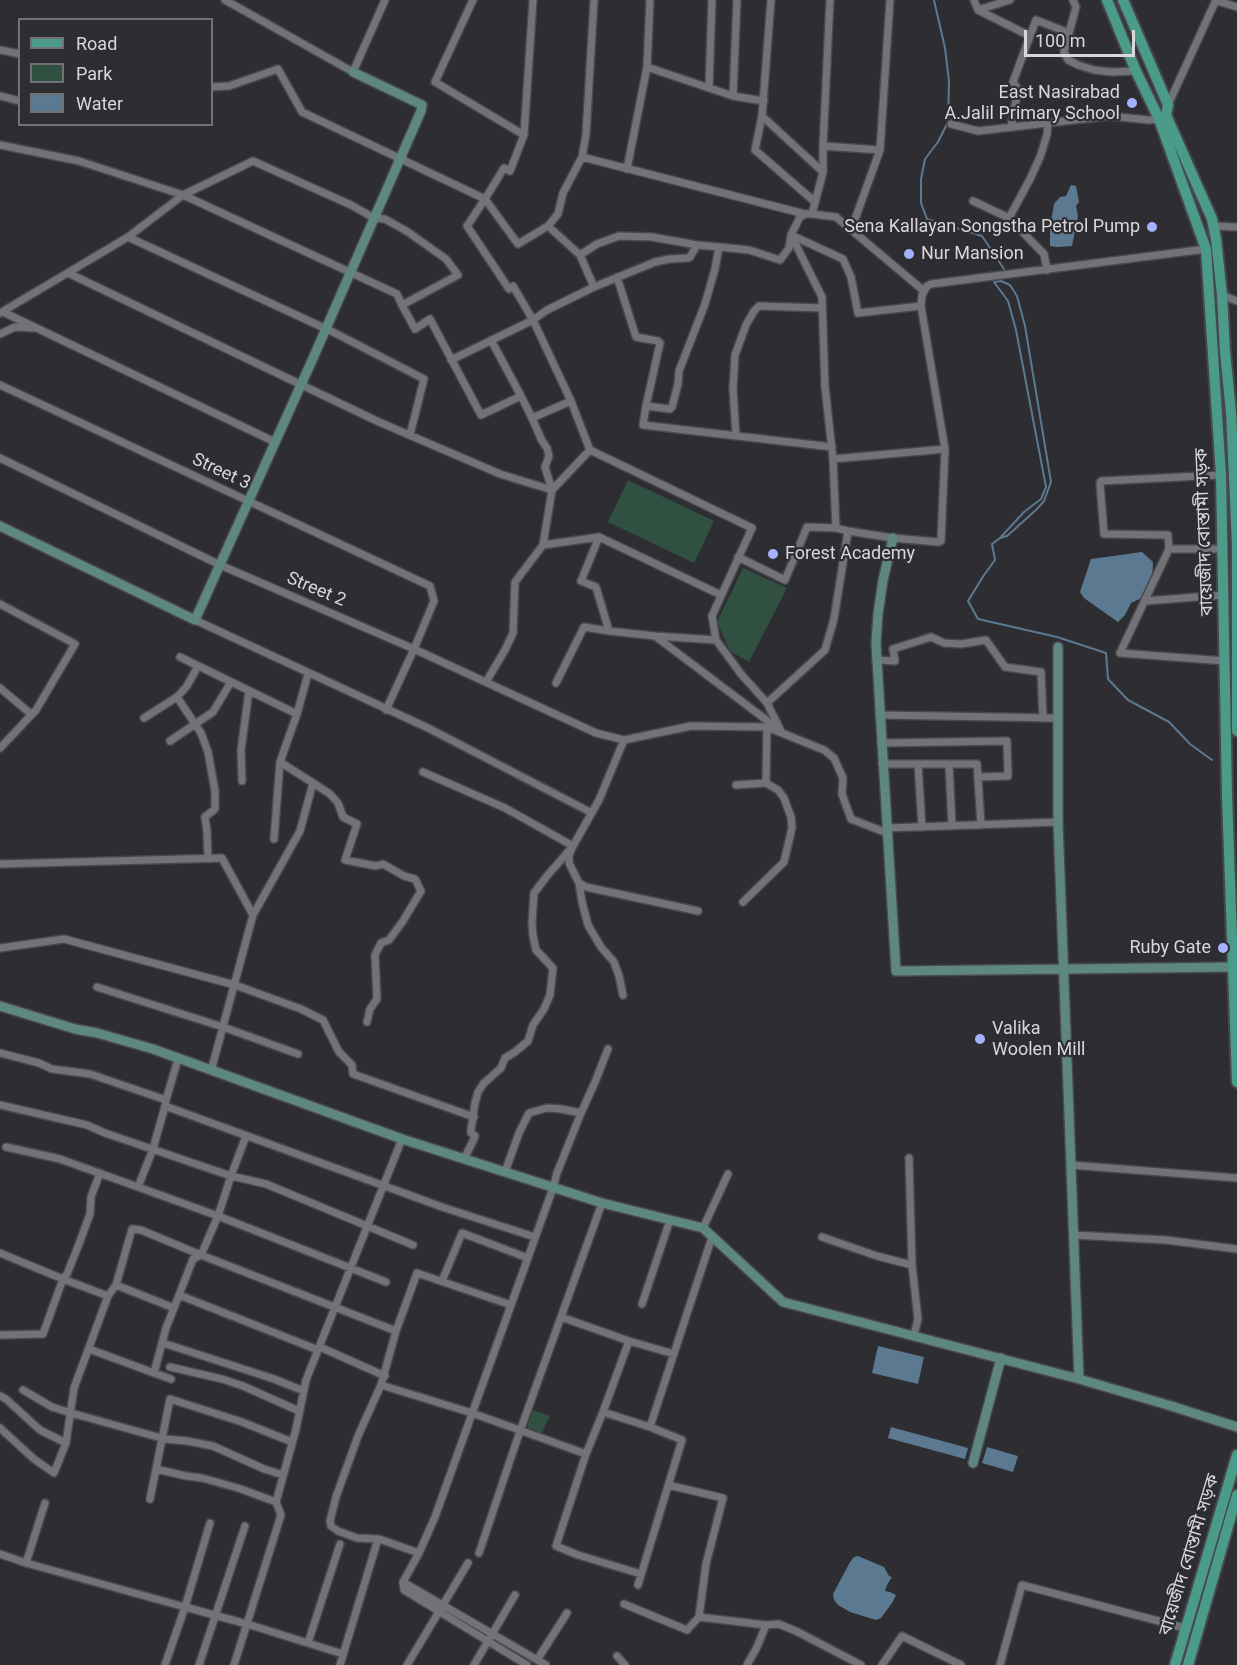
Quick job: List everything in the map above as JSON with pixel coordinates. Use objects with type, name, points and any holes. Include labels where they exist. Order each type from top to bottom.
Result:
[{"type":"main road","name":"বায়েজীদ বোস্তামী সড়ক","points":[[1107,0],[1154,107],[1164,113],[1206,249],[1221,475],[1237,1082]]},
{"type":"main road","points":[[1114,0],[1120,8],[1154,107]]},
{"type":"main road","name":"বায়েজীদ বোস্তামী সড়ক","points":[[1120,8],[1213,225],[1222,295],[1225,352],[1234,413],[1237,731]]},
{"type":"main road","name":"বায়েজীদ বোস্তামী সড়ক","points":[[1174,1665],[1237,1455]]},
{"type":"main road","name":"বায়েজীদ বোস্তামী সড়ক","points":[[1188,1665],[1237,1495]]},
{"type":"street","points":[[195,620],[326,329],[422,105],[353,72],[225,0]]},
{"type":"street","points":[[353,72],[385,0]]},
{"type":"street","points":[[473,0],[435,82],[524,135]]},
{"type":"street","points":[[533,0],[524,135],[510,171],[504,168],[467,226],[508,289],[513,286],[533,320],[571,400],[590,450],[752,528],[712,616],[716,640],[741,674],[767,703],[781,731],[655,636]]},
{"type":"street","points":[[213,87],[229,86],[278,69],[302,112],[485,199],[518,244],[549,226],[558,214],[563,193],[582,157],[586,135],[594,0]]},
{"type":"street","points":[[627,169],[647,67],[650,0]]},
{"type":"street","points":[[709,87],[712,0]]},
{"type":"street","points":[[733,96],[737,0]]},
{"type":"street","points":[[771,0],[764,101],[755,150],[815,202]]},
{"type":"street","points":[[580,255],[597,244],[619,236],[652,237],[696,245],[749,250],[779,260],[789,248],[791,236],[800,217],[808,214],[815,202],[824,172],[823,146],[830,0]]},
{"type":"street","points":[[854,222],[880,150],[890,0]]},
{"type":"street","points":[[974,0],[978,10],[1030,36]]},
{"type":"street","points":[[978,10],[1010,0]]},
{"type":"street","points":[[1073,0],[1076,8],[1064,52],[1068,60],[1094,70],[1112,72],[1136,70]]},
{"type":"street","points":[[951,124],[978,131],[1109,116],[1149,120],[1164,113],[1190,53],[1217,1],[1237,7]]},
{"type":"street","points":[[1011,127],[1018,89],[1013,82],[1036,20],[1069,33]]},
{"type":"street","points":[[0,50],[18,54]]},
{"type":"street","points":[[647,67],[733,96],[764,101]]},
{"type":"street","points":[[0,96],[18,100]]},
{"type":"street","points":[[762,116],[824,172]]},
{"type":"street","points":[[1009,218],[1040,157],[1048,123]]},
{"type":"street","points":[[0,146],[79,160],[183,195],[397,294],[415,329],[430,319],[481,415],[521,396]]},
{"type":"street","points":[[823,146],[880,150]]},
{"type":"street","points":[[582,157],[808,214],[838,217],[924,291]]},
{"type":"street","points":[[1,313],[128,237],[183,195],[253,161],[351,205],[374,218],[385,219],[446,259],[458,275],[402,305]]},
{"type":"street","points":[[973,201],[1009,218],[1044,254],[1047,270]]},
{"type":"street","points":[[1213,225],[1237,227]]},
{"type":"street","points":[[549,226],[580,255],[594,286]]},
{"type":"street","points":[[791,236],[843,259],[851,277],[858,313],[921,306]]},
{"type":"street","points":[[791,236],[822,297],[825,387],[833,459],[836,528]]},
{"type":"street","points":[[128,237],[326,329],[424,379],[410,435]]},
{"type":"street","points":[[451,360],[533,320],[547,310],[594,286],[655,262],[689,258],[696,245]]},
{"type":"street","points":[[646,406],[670,409],[672,407],[679,371],[705,304],[719,247]]},
{"type":"street","points":[[738,557],[785,580],[807,527],[836,528],[893,538],[941,541],[945,448],[921,306],[924,291],[931,284],[1206,249]]},
{"type":"street","points":[[68,273],[300,385],[410,435],[500,474],[552,490]]},
{"type":"street","points":[[617,277],[636,337],[660,343],[646,406],[643,424],[645,426],[832,447]]},
{"type":"street","points":[[1222,295],[1237,301]]},
{"type":"street","points":[[736,436],[733,389],[735,355],[754,311],[759,306],[822,308]]},
{"type":"street","points":[[1,313],[275,442]]},
{"type":"street","points":[[0,334],[15,327],[36,328]]},
{"type":"street","points":[[486,682],[513,633],[515,582],[543,544],[552,490],[545,467],[549,456],[547,447],[491,340]]},
{"type":"street","name":"Street 3","points":[[0,385],[430,586],[434,601],[414,649]]},
{"type":"street","points":[[532,418],[571,400]]},
{"type":"street","points":[[833,459],[945,448]]},
{"type":"street","points":[[552,490],[590,450]]},
{"type":"street","name":"Street 2","points":[[0,458],[220,565],[414,649],[596,733],[624,740]]},
{"type":"street","points":[[1221,475],[1100,482],[1104,534],[1168,535],[1169,549],[1120,653],[1225,661]]},
{"type":"street","points":[[0,526],[308,674],[428,728],[592,813]]},
{"type":"street","points":[[767,703],[825,650],[834,619],[848,531]]},
{"type":"street","points":[[543,544],[599,537],[721,595]]},
{"type":"street","points":[[599,537],[581,581],[596,587],[609,632]]},
{"type":"street","points":[[893,538],[878,614],[876,660],[896,971],[1235,967]]},
{"type":"street","points":[[1169,549],[1222,549]]},
{"type":"street","points":[[1145,601],[1223,595]]},
{"type":"street","points":[[0,604],[75,644],[36,710],[0,748]]},
{"type":"street","points":[[556,683],[584,627],[609,632],[716,640]]},
{"type":"street","points":[[876,660],[895,661],[893,649],[931,637],[944,643],[961,644],[986,640],[1005,667],[1041,672],[1043,718]]},
{"type":"street","points":[[1058,647],[1063,970],[1078,1379]]},
{"type":"street","points":[[386,710],[414,649]]},
{"type":"street","points":[[180,657],[297,714]]},
{"type":"street","points":[[144,718],[177,697],[187,686],[198,666]]},
{"type":"street","points":[[274,839],[280,762],[308,674]]},
{"type":"street","points":[[170,741],[213,712],[231,682]]},
{"type":"street","points":[[0,688],[31,714]]},
{"type":"street","points":[[242,781],[241,750],[249,691]]},
{"type":"street","points":[[177,697],[196,724],[208,752],[215,791],[215,809],[205,817],[208,859]]},
{"type":"street","points":[[879,715],[1058,718]]},
{"type":"street","points":[[623,995],[614,962],[601,947],[588,925],[579,883],[569,863],[569,855],[592,813],[624,740],[691,726],[767,727],[824,750],[834,758],[843,778],[842,794],[851,819],[887,831],[922,827],[1059,822]]},
{"type":"street","points":[[766,783],[767,727]]},
{"type":"street","points":[[881,743],[1007,741],[1008,776],[978,777]]},
{"type":"street","points":[[280,762],[330,794],[338,803],[343,816],[357,824],[345,860],[376,866],[383,864],[404,876],[415,879],[421,891],[403,921],[389,940],[381,943],[375,955],[377,999],[370,1010],[367,1022]]},
{"type":"street","points":[[918,764],[922,827]]},
{"type":"street","points":[[949,764],[952,826]]},
{"type":"street","points":[[882,765],[977,764],[981,825]]},
{"type":"street","points":[[423,772],[505,808],[573,846]]},
{"type":"street","points":[[211,1071],[253,915],[300,831],[313,783]]},
{"type":"street","points":[[736,785],[766,783],[777,790],[784,798],[791,817],[792,828],[784,862],[743,902]]},
{"type":"street","points":[[464,1159],[475,1136],[471,1130],[478,1092],[484,1083],[497,1073],[505,1058],[528,1041],[533,1024],[544,1009],[550,995],[553,968],[536,950],[532,936],[534,893],[573,846]]},
{"type":"street","points":[[0,864],[222,858],[253,915]]},
{"type":"street","points":[[579,883],[586,887],[698,911]]},
{"type":"street","points":[[0,948],[64,939],[235,985],[301,1009],[323,1020],[339,1052],[352,1065],[353,1074],[474,1117]]},
{"type":"street","points":[[97,987],[223,1027],[298,1054]]},
{"type":"street","points":[[0,1006],[75,1029],[97,1033],[178,1059],[402,1139],[553,1188],[602,1203],[703,1228],[783,1302],[1078,1379],[1237,1427]]},
{"type":"street","points":[[546,1665],[493,1633],[404,1590],[403,1582],[435,1517],[557,1173],[608,1049]]},
{"type":"street","points":[[0,1053],[39,1063],[52,1069],[90,1074],[246,1136],[535,1238]]},
{"type":"street","points":[[138,1187],[153,1149],[178,1059]]},
{"type":"street","points":[[0,1105],[87,1125],[231,1176],[266,1184],[413,1245]]},
{"type":"street","points":[[505,1172],[529,1113],[547,1107],[581,1113]]},
{"type":"street","points":[[154,1373],[166,1328],[193,1258],[201,1255],[218,1216],[246,1136]]},
{"type":"street","points":[[234,1665],[281,1515],[276,1502],[306,1380],[402,1139]]},
{"type":"street","points":[[6,1147],[60,1159],[100,1173],[218,1216],[386,1282]]},
{"type":"street","points":[[909,1158],[912,1265],[918,1318],[914,1335]]},
{"type":"street","points":[[1071,1165],[1237,1178]]},
{"type":"street","points":[[0,1335],[43,1334],[90,1215],[91,1197],[100,1173]]},
{"type":"street","points":[[703,1228],[728,1174]]},
{"type":"street","points":[[479,1552],[602,1203]]},
{"type":"street","points":[[642,1304],[670,1220]]},
{"type":"street","points":[[0,1428],[34,1459],[54,1473],[66,1443],[74,1388],[108,1296],[116,1285],[132,1229],[141,1230],[396,1331]]},
{"type":"street","points":[[442,1281],[462,1233],[528,1258]]},
{"type":"street","points":[[1073,1234],[1166,1240],[1237,1249]]},
{"type":"street","points":[[650,1427],[712,1237]]},
{"type":"street","points":[[822,1237],[877,1256],[912,1265]]},
{"type":"street","points":[[0,1253],[108,1296]]},
{"type":"street","points":[[419,1553],[378,1539],[357,1538],[338,1531],[331,1526],[330,1521],[336,1497],[358,1436],[385,1376],[396,1331],[417,1273],[511,1305]]},
{"type":"street","points":[[116,1285],[174,1308]]},
{"type":"street","points":[[179,1295],[319,1348],[385,1376]]},
{"type":"street","points":[[561,1317],[674,1354]]},
{"type":"street","points":[[629,1341],[586,1454],[556,1546],[641,1574]]},
{"type":"street","points":[[163,1343],[304,1391]]},
{"type":"street","points":[[89,1349],[171,1379]]},
{"type":"street","points":[[973,1463],[1001,1358]]},
{"type":"street","points":[[170,1367],[243,1386],[299,1412]]},
{"type":"street","points":[[381,1386],[472,1413],[586,1454]]},
{"type":"street","points":[[23,1390],[52,1407],[163,1438],[213,1446],[283,1475]]},
{"type":"street","points":[[0,1396],[40,1430],[66,1443]]},
{"type":"street","points":[[150,1499],[170,1399],[242,1422],[292,1442]]},
{"type":"street","points":[[603,1412],[682,1440],[638,1585]]},
{"type":"street","points":[[156,1469],[202,1478],[276,1502]]},
{"type":"street","points":[[624,1604],[687,1630],[699,1617],[706,1564],[723,1498],[668,1485]]},
{"type":"street","points":[[26,1563],[45,1503]]},
{"type":"street","points":[[165,1665],[210,1523]]},
{"type":"street","points":[[199,1665],[245,1526]]},
{"type":"street","points":[[340,1665],[378,1539]]},
{"type":"street","points":[[309,1643],[340,1544]]},
{"type":"street","points":[[0,1554],[247,1624],[343,1654]]},
{"type":"street","points":[[407,1665],[468,1563]]},
{"type":"street","points":[[1000,1665],[1023,1585],[1185,1628]]},
{"type":"street","points":[[474,1665],[515,1595]]},
{"type":"street","points":[[441,1607],[527,1665]]},
{"type":"street","points":[[537,1660],[567,1613]]},
{"type":"street","points":[[699,1617],[766,1625],[779,1624],[861,1665]]},
{"type":"street","points":[[747,1665],[766,1625]]},
{"type":"street","points":[[882,1665],[903,1636],[961,1665]]},
{"type":"street","points":[[617,1656],[625,1665]]},
{"type":"green space","points":[[628,480],[714,521],[694,563],[608,522]]},
{"type":"green space","points":[[743,568],[787,588],[749,662],[730,651],[717,622]]},
{"type":"green space","points":[[533,1410],[550,1416],[542,1433],[527,1427]]},
{"type":"water","points":[[1071,185],[1076,186],[1079,202],[1076,206],[1078,216],[1072,246],[1050,246],[1054,204],[1060,197],[1066,196]]},
{"type":"water","points":[[1142,552],[1153,562],[1152,584],[1146,596],[1131,603],[1125,615],[1118,622],[1084,598],[1080,592],[1091,559]]},
{"type":"water","points":[[878,1346],[924,1357],[918,1384],[872,1373]]},
{"type":"water","points":[[891,1427],[968,1448],[965,1459],[888,1438]]},
{"type":"water","points":[[987,1447],[1018,1456],[1013,1472],[982,1463]]},
{"type":"water","points":[[858,1556],[884,1567],[892,1577],[885,1591],[896,1595],[881,1618],[876,1620],[850,1612],[834,1600],[833,1594],[850,1562]]},
{"type":"waterway","points":[[934,0],[945,48],[949,81],[948,122],[938,142],[925,159],[921,179],[921,203],[927,219],[982,236],[1004,269]]},
{"type":"waterway","points":[[1001,281],[1010,285],[1017,296],[1025,326],[1051,482],[1044,501],[1037,509],[1007,536],[1000,538],[1024,512],[1041,499],[1046,487],[1016,330],[1008,301],[994,282],[1001,281]]},
{"type":"waterway","points":[[1000,538],[992,544],[995,560],[968,601],[978,619],[1057,637],[1106,653],[1108,679],[1128,700],[1169,722],[1190,744],[1212,760]]},
{"type":"place","name":"East Nasirabad A.Jalil Primary School","points":[[1132,103]]},
{"type":"place","name":"Sena Kallayan Songstha Petrol Pump","points":[[1152,227]]},
{"type":"place","name":"Nur Mansion","points":[[909,254]]},
{"type":"place","name":"Forest Academy","points":[[773,554]]},
{"type":"place","name":"Ruby Gate","points":[[1223,948]]},
{"type":"place","name":"Valika Woolen Mill","points":[[980,1039]]}]
